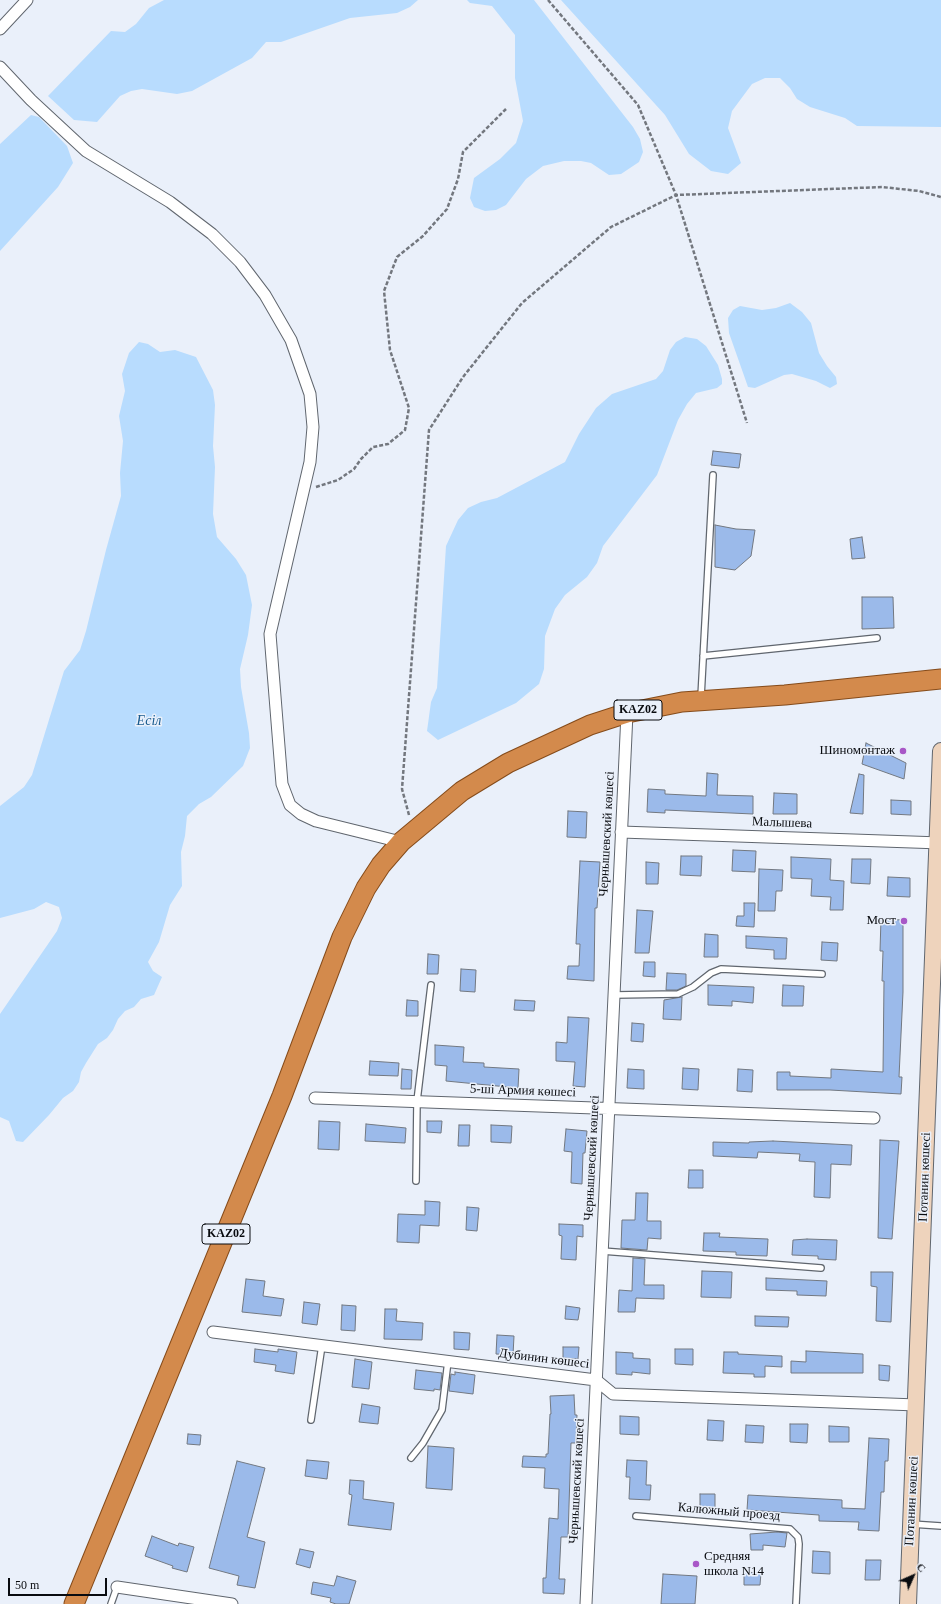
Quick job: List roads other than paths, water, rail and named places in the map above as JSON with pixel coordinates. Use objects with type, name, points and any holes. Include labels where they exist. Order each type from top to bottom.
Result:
[{"type":"highway","name":"KAZ02","points":[[74,1604],[282,1096],[342,937],[366,888],[381,865],[407,836],[462,791],[508,763],[583,728],[627,713],[666,704],[785,695],[941,679]]},
{"type":"main road","name":"Потанин көшесі","points":[[908,1604],[940,842],[941,751]]},
{"type":"street","points":[[0,29],[27,0]]},
{"type":"street","points":[[0,67],[31,100],[86,151],[170,202],[212,234],[240,262],[265,295],[291,340],[310,394],[313,427],[310,462],[304,491],[270,634],[282,784],[290,805],[301,814],[316,821],[407,836]]},
{"type":"street","name":"Чернышевский көшесі","points":[[586,1604],[627,713]]},
{"type":"street","name":"Малышева","points":[[621,832],[940,842]]},
{"type":"street","name":"5-ші Армия көшесі","points":[[315,1098],[874,1118]]},
{"type":"street","name":"Дубинин көшесі","points":[[213,1332],[596,1380],[613,1394],[917,1405]]},
{"type":"street","points":[[118,1587],[232,1604]]},
{"type":"lane","points":[[700,702],[713,475]]},
{"type":"lane","points":[[703,656],[877,638]]},
{"type":"lane","points":[[614,995],[678,994],[693,987],[711,973],[721,969],[822,974]]},
{"type":"lane","points":[[416,1181],[417,1101],[431,985]]},
{"type":"lane","points":[[602,1251],[821,1268]]},
{"type":"lane","points":[[311,1420],[322,1345]]},
{"type":"lane","points":[[411,1458],[423,1443],[442,1410],[448,1361]]},
{"type":"lane","name":"Калюжный проезд","points":[[636,1516],[790,1529],[798,1537],[799,1544],[796,1604]]},
{"type":"lane","points":[[911,1524],[941,1526]]},
{"type":"lane","points":[[111,1604],[118,1587]]},
{"type":"water","points":[[164,0],[418,0],[410,7],[397,13],[350,18],[281,42],[266,42],[252,58],[192,91],[177,94],[142,89],[131,91],[120,96],[97,122],[74,120],[48,96],[111,31],[125,32],[136,24],[149,8]]},
{"type":"water","points":[[467,0],[534,0],[633,127],[640,139],[643,152],[639,162],[621,174],[609,175],[591,163],[581,161],[564,161],[543,166],[526,179],[506,205],[496,210],[485,211],[474,207],[470,198],[474,178],[500,159],[516,143],[523,121],[515,78],[515,35],[492,6],[470,3]]},
{"type":"water","points":[[561,0],[941,0],[941,127],[857,126],[845,118],[810,107],[797,99],[790,88],[780,78],[765,78],[752,84],[732,111],[728,128],[741,163],[728,174],[711,171],[689,154],[665,115]]},
{"type":"water","points":[[31,115],[39,117],[67,146],[73,163],[58,187],[0,251],[0,144]]},
{"type":"water","points":[[790,303],[802,312],[811,323],[819,353],[836,377],[837,384],[830,388],[816,381],[792,374],[784,375],[755,388],[748,387],[729,333],[728,318],[733,310],[740,306],[762,310],[776,308]]},
{"type":"water","points":[[685,337],[697,339],[706,346],[718,365],[722,384],[717,388],[696,393],[687,404],[678,420],[657,475],[603,546],[597,563],[587,577],[565,595],[555,609],[545,636],[544,669],[539,684],[516,703],[438,740],[427,731],[431,702],[437,688],[446,546],[458,520],[468,508],[481,502],[497,498],[565,462],[579,434],[596,408],[612,394],[656,379],[663,371],[670,350],[676,342]]},
{"type":"water","name":"Есіл","points":[[139,342],[148,344],[160,352],[175,350],[196,357],[213,390],[215,405],[213,446],[215,467],[213,514],[217,537],[236,559],[246,575],[252,605],[248,635],[240,669],[241,687],[249,733],[250,748],[243,766],[211,797],[199,804],[187,816],[185,836],[181,852],[182,886],[170,905],[159,942],[148,962],[153,971],[162,977],[154,995],[141,999],[134,1007],[125,1011],[118,1019],[107,1038],[98,1044],[81,1072],[79,1082],[73,1091],[63,1098],[23,1142],[16,1141],[9,1121],[0,1117],[0,1014],[57,931],[62,918],[59,907],[46,902],[34,909],[0,918],[0,806],[24,787],[32,775],[64,671],[80,650],[86,631],[121,496],[120,473],[123,441],[119,416],[125,391],[122,374],[129,353]]},
{"type":"place","name":"Шиномонтаж","points":[[903,751]]},
{"type":"place","name":"Мост","points":[[904,921]]},
{"type":"place","name":"Средняя школа N14","points":[[696,1564]]}]
